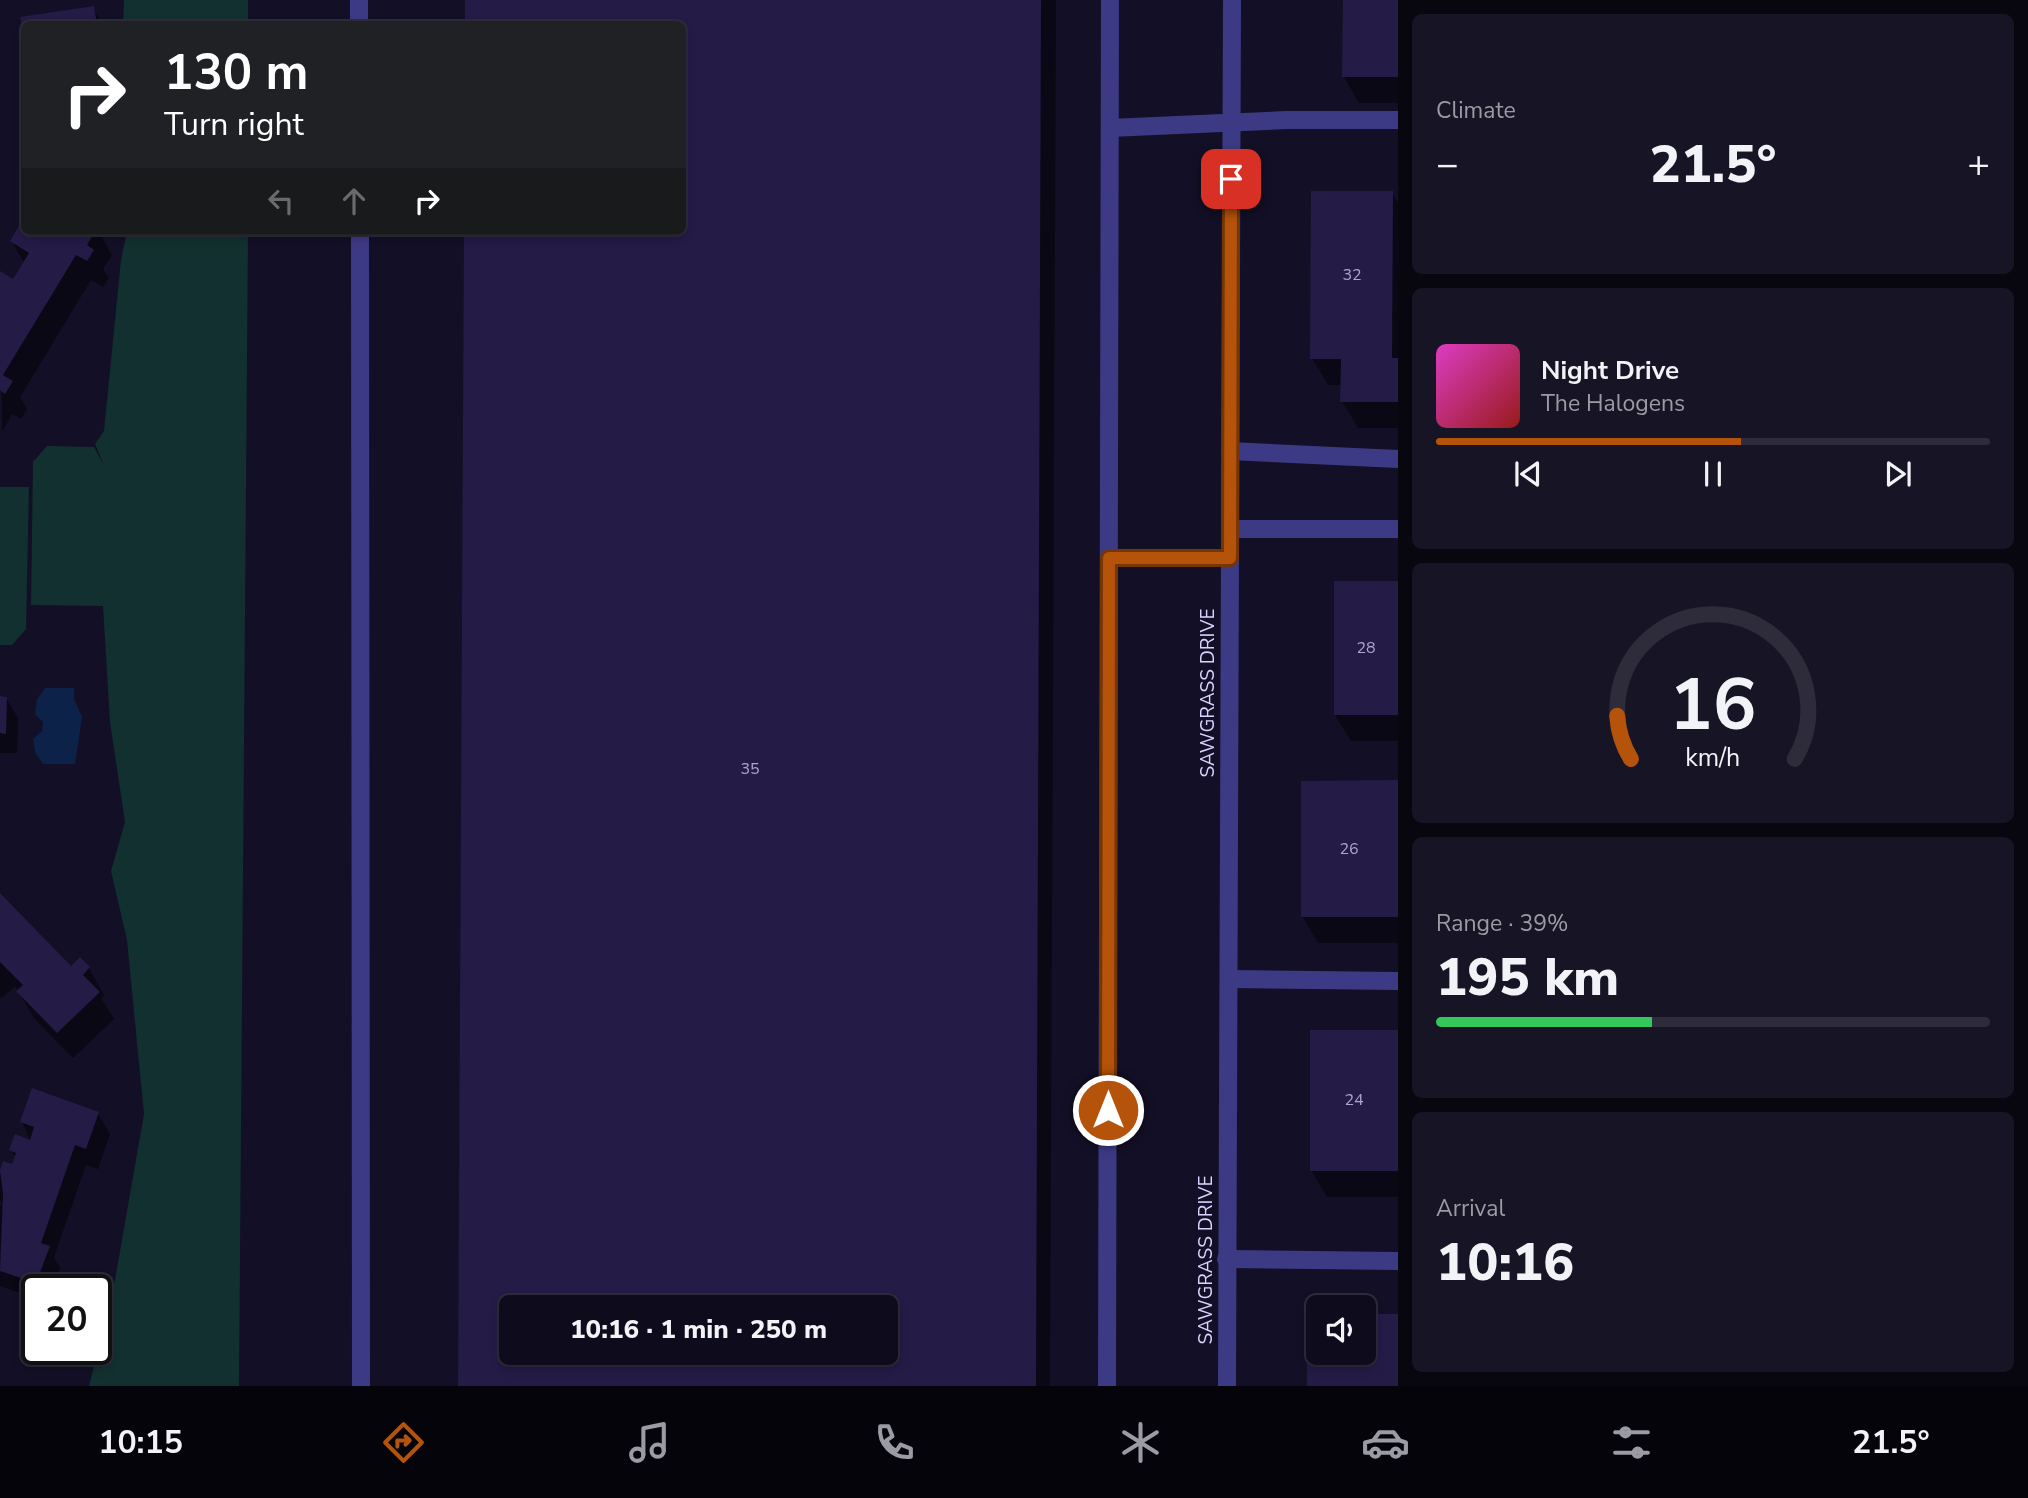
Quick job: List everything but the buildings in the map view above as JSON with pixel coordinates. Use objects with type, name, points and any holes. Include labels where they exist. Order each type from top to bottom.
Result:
[{"type":"street","points":[[359,0],[359,21]]},
{"type":"street","points":[[1107,1386],[1110,0]]},
{"type":"street","name":"SAWGRASS DRIVE","points":[[1227,1386],[1232,0]]},
{"type":"street","points":[[1110,128],[1286,120],[1398,120]]},
{"type":"street","points":[[360,235],[361,1386]]},
{"type":"street","points":[[1230,451],[1398,459]]},
{"type":"street","points":[[1230,529],[1398,529]]},
{"type":"street","points":[[1109,558],[1230,558]]},
{"type":"street","points":[[1229,979],[1398,981]]},
{"type":"street","points":[[1226,1259],[1398,1261]]},
{"type":"green space","points":[[124,0],[248,0],[248,21],[123,21]]},
{"type":"green space","points":[[126,235],[248,235],[239,1386],[89,1386],[94,1365],[112,1365],[112,1292],[144,1114],[127,940],[111,871],[125,822],[110,722],[103,606],[31,605],[33,462],[47,446],[94,447],[104,465],[95,444],[104,431],[121,260]]},
{"type":"green space","points":[[0,487],[29,487],[26,629],[12,645],[0,645]]},
{"type":"water","points":[[45,688],[74,688],[74,699],[82,717],[75,764],[43,764],[35,752],[33,739],[42,731],[43,722],[35,714],[37,699]]},
{"type":"route","points":[[1108,1110],[1109,558],[1230,558],[1231,179]]}]
